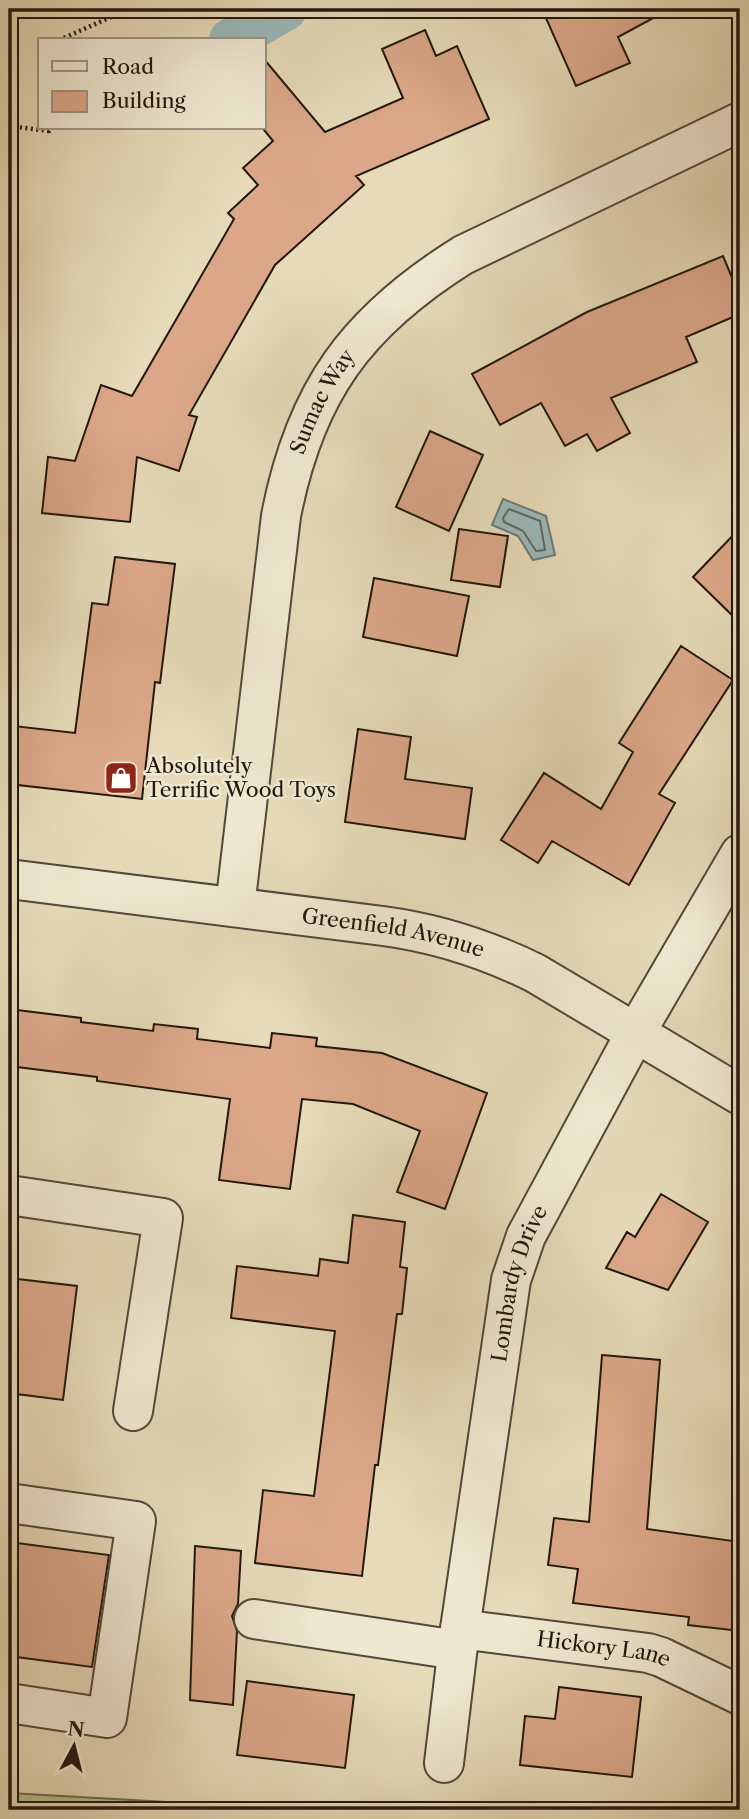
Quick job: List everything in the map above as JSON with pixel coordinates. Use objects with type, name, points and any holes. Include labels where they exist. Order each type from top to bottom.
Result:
[{"type":"street","name":"Sumac Way","points":[[235,907],[281,516],[300,442],[334,373],[360,338],[391,306],[426,278],[463,255],[740,122]]},
{"type":"street","name":"Lombardy Drive","points":[[444,1763],[511,1280],[526,1236],[636,1032],[740,854]]},
{"type":"street","name":"Greenfield Avenue","points":[[9,879],[413,930],[474,947],[535,973],[740,1095]]},
{"type":"street","points":[[9,1195],[163,1218],[133,1411]]},
{"type":"street","points":[[9,1503],[136,1521],[107,1718],[9,1703]]},
{"type":"street","name":"Hickory Lane","points":[[254,1619],[459,1640],[648,1653],[740,1695]]},
{"type":"path","points":[[64,38],[129,9]]},
{"type":"path","points":[[9,126],[38,128]]},
{"type":"green space","points":[[9,1793],[220,1805],[505,1810],[9,1810]]},
{"type":"water","points":[[503,499],[546,516],[555,555],[533,560],[518,536],[492,525]]},
{"type":"building","points":[[542,9],[670,9],[618,37],[630,63],[576,86]]},
{"type":"building","points":[[425,30],[436,56],[457,46],[489,119],[356,176],[364,185],[275,265],[189,415],[197,417],[179,471],[137,457],[130,522],[42,513],[48,457],[75,461],[101,385],[132,396],[234,219],[228,213],[258,185],[243,168],[273,141],[264,130],[266,61],[325,132],[403,98],[382,49]]},
{"type":"building","points":[[723,256],[740,297],[740,314],[686,337],[697,362],[611,398],[630,433],[597,451],[587,434],[565,446],[541,403],[500,425],[472,374],[587,312]]},
{"type":"building","points":[[430,431],[483,455],[449,531],[396,507]]},
{"type":"building","points":[[740,528],[740,623],[693,577]]},
{"type":"building","points":[[459,529],[508,536],[500,587],[451,580]]},
{"type":"building","points":[[115,557],[175,564],[160,683],[155,682],[142,799],[9,784],[14,726],[75,733],[92,603],[108,605]]},
{"type":"building","points":[[374,578],[469,596],[457,656],[363,637]]},
{"type":"building","points":[[681,646],[733,680],[659,794],[675,803],[629,885],[552,841],[538,863],[501,840],[544,773],[601,809],[633,752],[619,743]]},
{"type":"building","points":[[358,729],[411,737],[405,779],[472,788],[465,839],[345,822]]},
{"type":"building","points":[[9,1009],[153,1031],[154,1024],[198,1029],[197,1039],[270,1048],[272,1033],[317,1038],[316,1046],[382,1053],[487,1093],[445,1209],[397,1192],[420,1131],[353,1104],[302,1099],[290,1189],[219,1180],[230,1099],[97,1081],[97,1077],[9,1066]]},
{"type":"building","points":[[661,1194],[708,1222],[668,1290],[606,1268],[627,1232],[635,1237]]},
{"type":"building","points":[[353,1215],[405,1222],[400,1267],[407,1268],[402,1314],[397,1314],[362,1576],[255,1563],[263,1490],[314,1496],[335,1331],[231,1318],[237,1266],[318,1276],[320,1259],[348,1263]]},
{"type":"building","points":[[9,1278],[77,1286],[63,1400],[9,1393]]},
{"type":"building","points":[[602,1355],[660,1360],[647,1529],[740,1542],[740,1631],[688,1625],[689,1617],[573,1603],[578,1569],[548,1565],[554,1518],[589,1522]]},
{"type":"building","points":[[9,1542],[109,1555],[92,1667],[9,1656]]},
{"type":"building","points":[[195,1546],[241,1551],[238,1604],[232,1616],[237,1631],[233,1705],[190,1700]]},
{"type":"building","points":[[247,1681],[354,1695],[345,1768],[237,1755]]},
{"type":"building","points":[[559,1687],[641,1697],[632,1777],[520,1765],[525,1716],[555,1719]]},
{"type":"waterway","points":[[234,38],[285,9]]},
{"type":"place","name":"Absolutely Terrific Wood Toys","points":[[121,778]]}]
